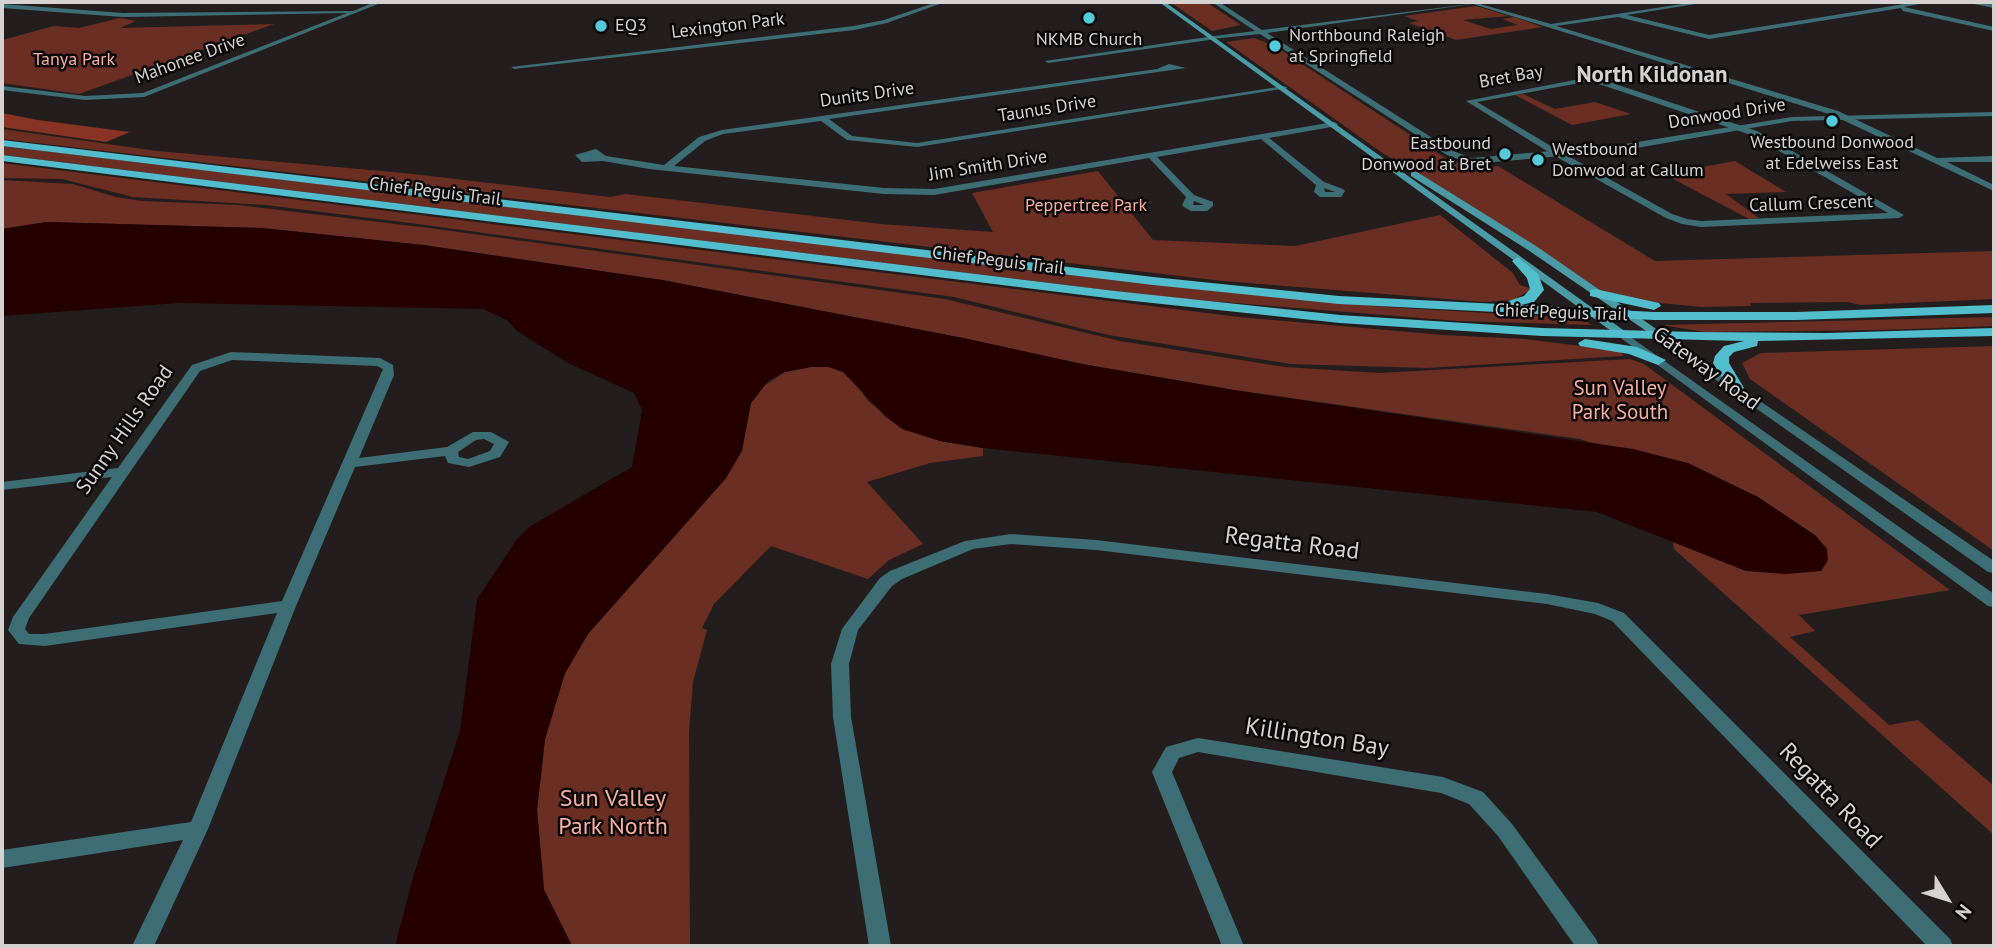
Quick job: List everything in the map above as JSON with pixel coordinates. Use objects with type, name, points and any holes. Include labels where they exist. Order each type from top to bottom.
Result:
[{"type":"main road","name":"Gateway Road","points":[[1162,2],[1622,334]]},
{"type":"main road","name":"Chief Peguis Trail","points":[[2,143],[1193,286],[1476,309],[1593,314],[1745,316],[1994,309]]},
{"type":"main road","name":"Gateway Road","points":[[1361,144],[1521,241],[1659,335]]},
{"type":"main road","name":"Chief Peguis Trail","points":[[2,158],[1197,305],[1481,329],[1622,334],[1779,337],[1994,332]]},
{"type":"main road","points":[[1476,309],[1519,302],[1535,294],[1536,283],[1518,261]]},
{"type":"main road","points":[[1595,293],[1632,303],[1745,316]]},
{"type":"main road","points":[[1481,329],[1620,348],[1658,360]]},
{"type":"main road","points":[[1736,388],[1721,363],[1724,353],[1737,346],[1779,337]]},
{"type":"street","points":[[2,15],[57,2]]},
{"type":"street","name":"Mahonee Drive","points":[[2,88],[69,97],[136,96],[380,2]]},
{"type":"street","name":"Lexington Park","points":[[514,67],[854,28],[885,22],[942,2]]},
{"type":"street","points":[[1215,2],[1262,32]]},
{"type":"street","points":[[1064,70],[1048,61],[1479,2],[1846,117],[1994,188]]},
{"type":"street","points":[[1548,25],[1705,2]]},
{"type":"street","points":[[1871,2],[1994,29]]},
{"type":"street","points":[[1619,15],[1709,37],[1926,2]]},
{"type":"street","points":[[1974,2],[1994,6]]},
{"type":"street","points":[[2,6],[153,16],[356,11]]},
{"type":"street","name":"Donwood Drive","points":[[1262,32],[1450,153],[1466,160],[1619,148],[1792,119],[1994,114]]},
{"type":"street","name":"Dunits Drive","points":[[667,167],[712,134],[1160,70]]},
{"type":"street","points":[[1073,76],[1082,81]]},
{"type":"street","name":"Bret Bay","points":[[1558,154],[1470,101],[1593,81],[1737,128]]},
{"type":"street","name":"Taunus Drive","points":[[822,118],[850,138],[917,145],[1284,88]]},
{"type":"street","name":"Jim Smith Drive","points":[[603,158],[667,167],[924,192],[1334,124]]},
{"type":"street","name":"Callum Crescent","points":[[1558,154],[1669,216],[1685,222],[1701,224],[1899,215],[1754,133],[1737,128]]},
{"type":"street","points":[[1262,136],[1321,184]]},
{"type":"street","points":[[1152,155],[1191,197]]},
{"type":"street","points":[[1935,160],[1994,159]]},
{"type":"street","name":"Gateway Road","points":[[1622,334],[1994,602]]},
{"type":"street","name":"Gateway Road","points":[[1659,335],[1994,568]]},
{"type":"street","name":"Sunny Hills Road","points":[[144,946],[198,829],[288,606],[352,463],[388,368],[380,362],[232,356],[196,368],[22,617],[16,630],[25,639],[45,640],[288,606]]},
{"type":"street","points":[[352,463],[451,452]]},
{"type":"street","points":[[2,486],[123,472]]},
{"type":"street","name":"Regatta Road","points":[[880,946],[842,717],[840,664],[850,629],[886,582],[896,575],[970,544],[1022,539],[1096,545],[1547,599],[1598,609],[1618,617],[1942,946]]},
{"type":"street","name":"Killington Bay","points":[[1233,946],[1161,772],[1173,752],[1198,745],[1443,785],[1476,797],[1505,830],[1588,946]]},
{"type":"street","points":[[2,859],[198,829]]},
{"type":"green space","points":[[1170,2],[1206,2],[1241,25],[1212,31]]},
{"type":"green space","points":[[1476,6],[1509,16],[1463,20],[1491,29],[1518,25],[1502,19],[1514,17],[1543,27],[1456,40],[1409,23],[1418,21],[1404,16]]},
{"type":"green space","name":"Tanya Park","points":[[120,18],[136,21],[120,28],[274,24],[79,94],[2,83],[2,40],[54,26],[79,28]]},
{"type":"green space","points":[[1254,38],[1275,46],[1447,159],[1477,169],[1498,166],[1655,261],[1994,251],[1994,299],[1860,305],[1848,302],[1750,303],[1751,306],[1701,307],[1640,301],[1603,292],[1516,234],[1381,152],[1226,42]]},
{"type":"green space","points":[[1523,94],[1555,109],[1595,102],[1631,114],[1572,125],[1515,95]]},
{"type":"green space","name":"Peppertree Park","points":[[2,129],[157,151],[404,173],[610,197],[626,194],[881,224],[993,232],[972,193],[1098,171],[1153,240],[1295,246],[1440,215],[1513,273],[1520,285],[1532,289],[1514,300],[1484,302],[1223,281],[2,139]]},
{"type":"green space","points":[[2,146],[1205,290],[1386,307],[1555,317],[1584,320],[1592,325],[1458,321],[1172,298],[2,155]]},
{"type":"green space","points":[[1735,161],[1786,192],[1726,194],[1759,218],[1749,219],[1664,174]]},
{"type":"green space","points":[[2,163],[1239,317],[1443,335],[1525,339],[1621,351],[1623,356],[1427,368],[1291,364],[1108,335],[954,297],[266,205],[133,197],[62,179],[2,178]]},
{"type":"green space","name":"Sun Valley Park South","points":[[2,180],[73,184],[116,197],[142,201],[238,205],[429,228],[945,299],[1120,341],[1285,367],[1379,373],[1630,359],[1644,364],[1950,590],[1799,615],[1815,631],[1790,637],[1889,725],[1918,720],[1994,786],[1994,835],[1674,549],[1673,541],[1746,571],[1816,536],[1758,497],[1580,439],[1234,390],[1082,364],[963,338],[662,280],[423,245],[262,228],[47,222],[2,229]]},
{"type":"green space","points":[[1994,317],[1994,326],[1881,330],[1705,332],[1661,325]]},
{"type":"green space","points":[[1994,346],[1994,551],[1750,379],[1742,363],[1761,353]]},
{"type":"green space","name":"Sun Valley Park North","points":[[829,367],[843,372],[853,379],[868,401],[902,428],[940,441],[983,448],[983,456],[930,463],[867,482],[923,544],[889,560],[868,579],[771,546],[714,604],[702,628],[707,630],[693,682],[689,732],[690,946],[572,946],[544,890],[537,810],[545,739],[565,673],[588,634],[726,478],[751,403],[761,388],[785,372]]},
{"type":"shaded area","points":[[2,113],[130,132],[106,142],[2,127]]},
{"type":"shaded area","points":[[47,222],[262,228],[423,245],[662,280],[963,338],[1082,364],[1234,390],[1633,449],[1688,463],[1758,497],[1816,536],[1827,549],[1828,560],[1821,571],[1786,574],[1746,571],[1597,512],[983,448],[940,441],[902,429],[885,416],[843,372],[829,367],[811,367],[785,372],[769,380],[751,403],[742,451],[726,478],[588,634],[565,673],[545,739],[537,810],[544,890],[572,946],[395,946],[414,874],[460,731],[477,599],[517,539],[529,527],[632,467],[642,410],[634,393],[568,363],[517,331],[507,320],[483,309],[179,303],[2,316],[2,229]]},
{"type":"place","name":"NKMB Church","points":[[1089,18]]},
{"type":"place","name":"EQ3","points":[[601,26]]},
{"type":"place","name":"Northbound Raleigh at Springfield","points":[[1275,46]]},
{"type":"place","name":"Westbound Donwood at Edelweiss East","points":[[1832,121]]},
{"type":"place","name":"Eastbound Donwood at Bret","points":[[1505,154]]},
{"type":"place","name":"Westbound Donwood at Callum","points":[[1538,160]]},
{"type":"district","name":"North Kildonan","points":[[1652,75]]}]
